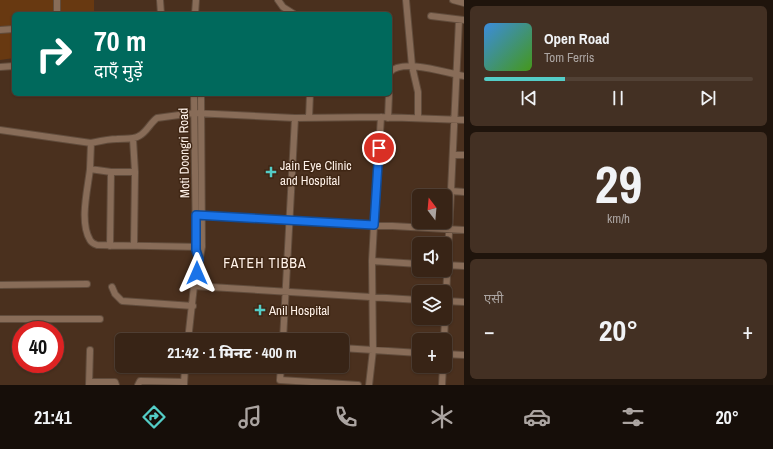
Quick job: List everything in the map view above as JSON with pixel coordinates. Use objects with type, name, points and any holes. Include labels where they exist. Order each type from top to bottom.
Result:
[{"type":"street","points":[[57,0],[57,12]]},
{"type":"street","points":[[160,0],[161,12]]},
{"type":"street","points":[[196,0],[196,12]]},
{"type":"street","points":[[278,0],[283,8],[290,12]]},
{"type":"street","points":[[406,0],[412,66],[418,92],[418,118]]},
{"type":"street","points":[[453,0],[464,3]]},
{"type":"street","points":[[431,16],[462,20],[461,48],[456,75],[451,189]]},
{"type":"street","points":[[0,30],[12,29]]},
{"type":"street","points":[[0,67],[12,66]]},
{"type":"street","points":[[392,70],[412,66],[464,76]]},
{"type":"street","name":"Moti Doongri Road","points":[[189,333],[194,286],[199,259],[196,253],[199,246],[199,216],[198,155],[194,96]]},
{"type":"street","name":"Moti Doongri Road","points":[[198,155],[202,114],[201,96]]},
{"type":"street","points":[[309,118],[310,96]]},
{"type":"street","points":[[388,118],[389,96]]},
{"type":"street","points":[[0,130],[92,143],[109,140],[134,139],[143,133],[153,120],[157,118],[194,113],[295,118],[381,117],[464,120]]},
{"type":"street","points":[[369,385],[373,350],[372,261],[381,117]]},
{"type":"street","points":[[283,333],[295,118]]},
{"type":"street","points":[[134,139],[134,245]]},
{"type":"street","points":[[92,143],[85,220],[90,241],[97,245],[110,246],[199,246]]},
{"type":"street","points":[[453,155],[464,155]]},
{"type":"street","points":[[90,169],[111,172],[135,172]]},
{"type":"street","points":[[110,246],[111,172]]},
{"type":"street","points":[[452,191],[464,192]]},
{"type":"street","points":[[199,216],[412,227]]},
{"type":"street","points":[[449,237],[450,229],[464,230]]},
{"type":"street","points":[[372,261],[412,264]]},
{"type":"street","points":[[452,265],[464,266]]},
{"type":"street","points":[[0,285],[87,284]]},
{"type":"street","points":[[194,286],[412,300]]},
{"type":"street","points":[[112,287],[115,294],[122,301],[193,306]]},
{"type":"street","points":[[452,301],[464,302]]},
{"type":"street","points":[[0,319],[100,319]]},
{"type":"street","points":[[349,348],[412,353]]},
{"type":"street","points":[[90,350],[89,383],[115,382],[116,385]]},
{"type":"street","points":[[452,354],[464,355]]},
{"type":"street","points":[[138,385],[140,381],[184,383],[185,373]]},
{"type":"street","points":[[280,373],[280,380],[358,385]]},
{"type":"street","points":[[442,385],[443,373]]},
{"type":"shaded area","points":[[0,0],[94,0],[94,12],[12,12],[12,58],[0,60]]},
{"type":"place","name":"Jain Eye Clinic and Hospital","points":[[271,172]]},
{"type":"place","name":"Anil Hospital","points":[[260,310]]},
{"type":"district","name":"FATEH TIBBA","points":[[265,263]]},
{"type":"route","points":[[197,273],[199,259],[196,253],[196,215],[374,225],[379,148]]}]
